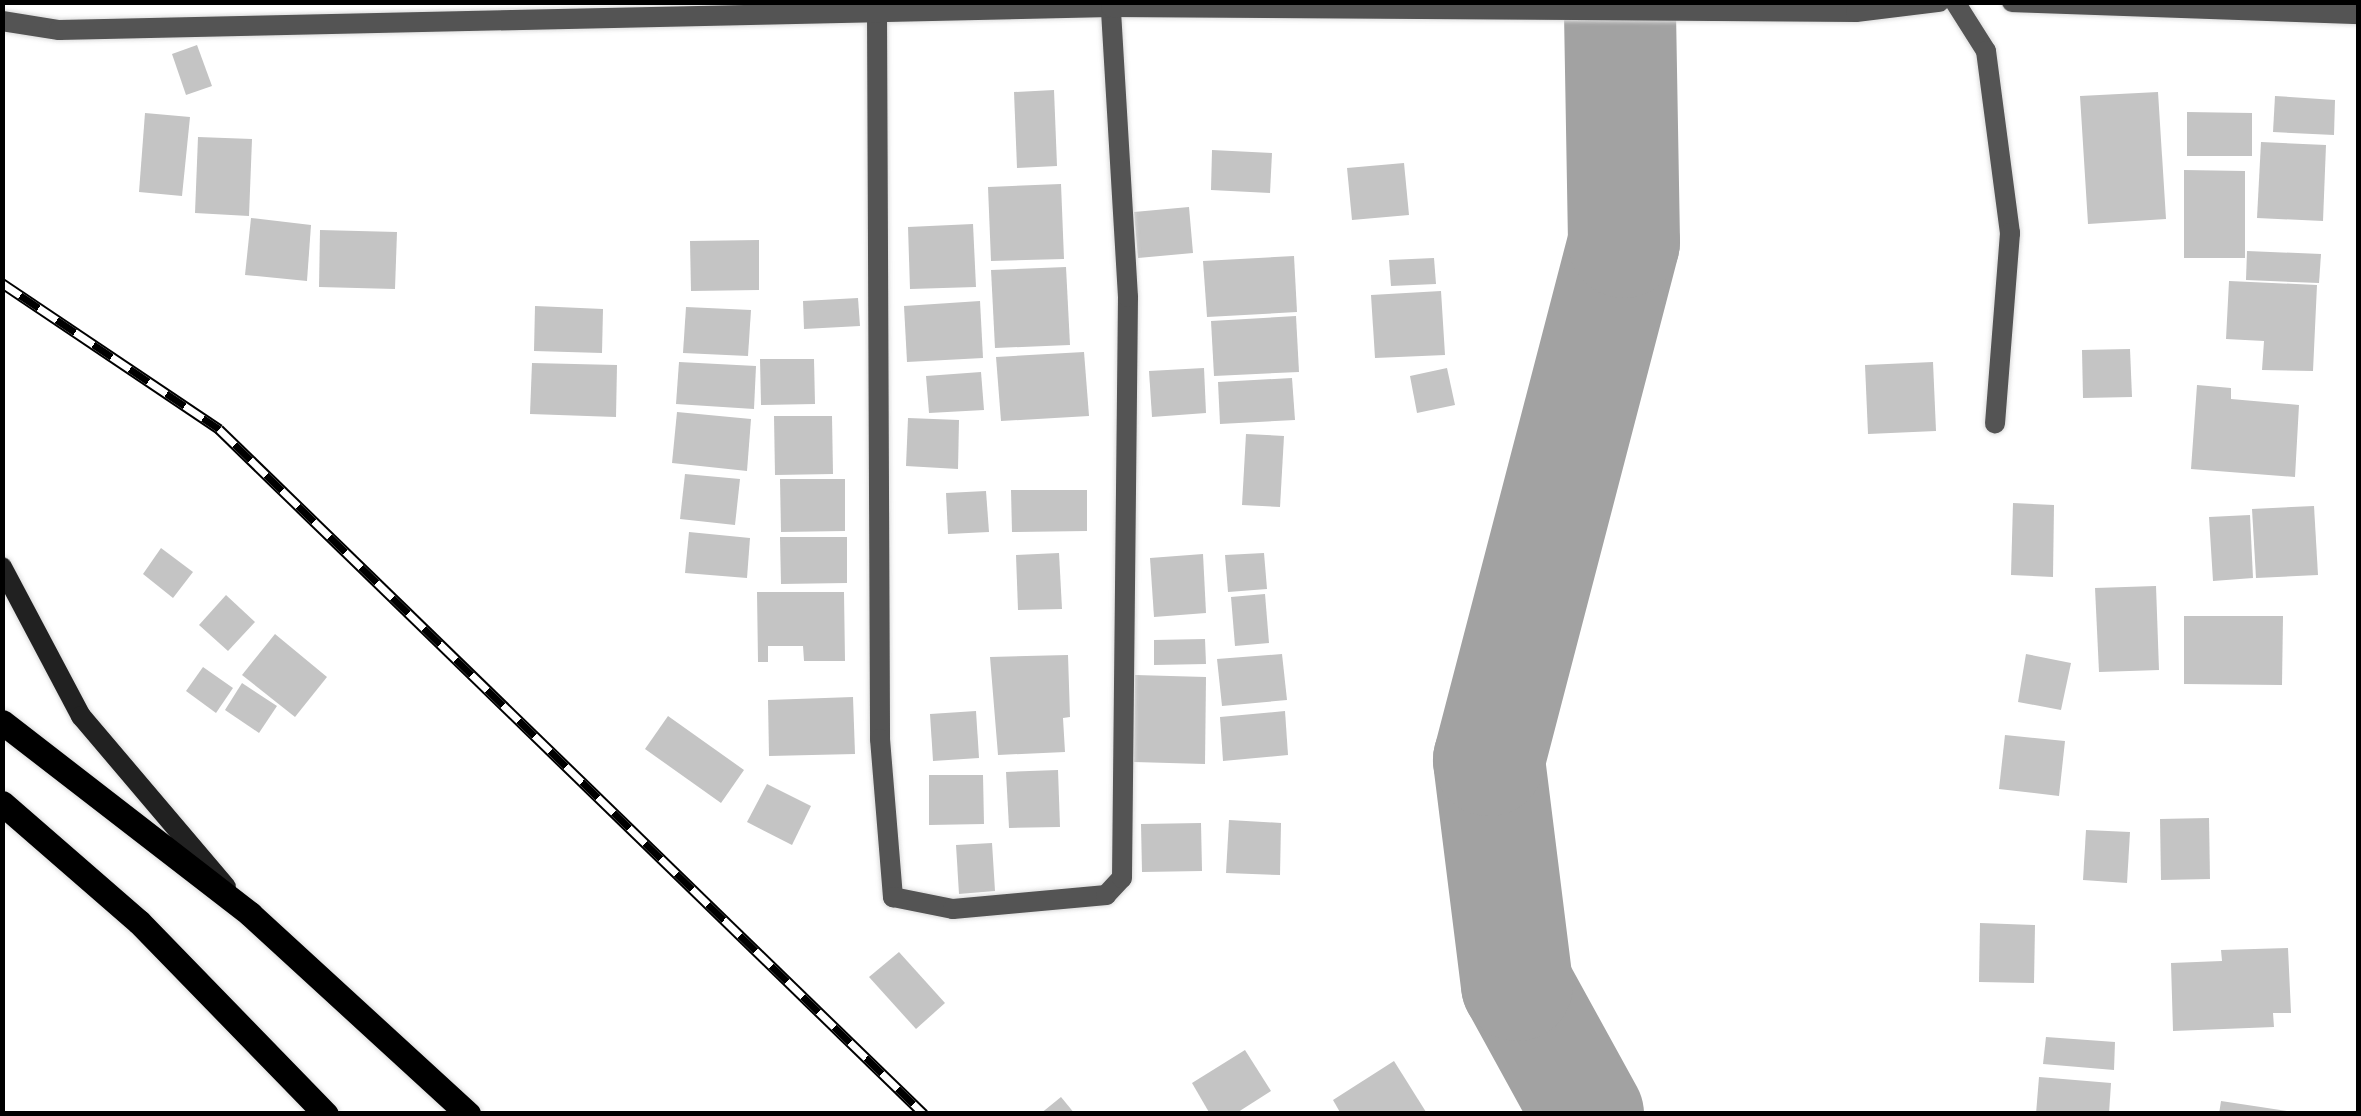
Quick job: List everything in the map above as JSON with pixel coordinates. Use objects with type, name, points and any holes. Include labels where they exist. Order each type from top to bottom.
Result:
[{"type":"main road","points":[[2,722],[250,914],[468,1114]]},
{"type":"main road","points":[[2,803],[139,922],[326,1114]]},
{"type":"street","points":[[2,21],[59,30],[1112,7],[1856,12],[1939,2]]},
{"type":"street","points":[[1955,2],[1986,51],[2010,232],[1995,423]]},
{"type":"street","points":[[2012,2],[2358,14]]},
{"type":"street","points":[[877,12],[880,739],[891,881],[893,897],[953,909],[1106,894],[1122,878],[1128,298],[1112,7]]},
{"type":"street","points":[[2,567],[81,716],[250,914]]},
{"type":"building","points":[[197,45],[212,86],[186,95],[172,54]]},
{"type":"building","points":[[1054,90],[1057,166],[1017,168],[1014,92]]},
{"type":"building","points":[[2158,92],[2166,219],[2088,224],[2080,96]]},
{"type":"building","points":[[2275,96],[2335,100],[2334,135],[2273,132]]},
{"type":"building","points":[[2187,112],[2252,113],[2252,156],[2187,156]]},
{"type":"building","points":[[145,113],[190,117],[182,196],[139,192]]},
{"type":"building","points":[[198,137],[252,139],[249,216],[195,213]]},
{"type":"building","points":[[2261,142],[2326,145],[2323,221],[2257,218]]},
{"type":"building","points":[[1212,150],[1272,153],[1270,193],[1211,190]]},
{"type":"building","points":[[1404,163],[1409,215],[1352,220],[1347,168]]},
{"type":"building","points":[[2184,170],[2245,171],[2245,258],[2184,258]]},
{"type":"building","points":[[1061,184],[1064,259],[991,261],[988,187]]},
{"type":"building","points":[[1189,207],[1193,253],[1138,258],[1134,212]]},
{"type":"building","points":[[251,218],[311,225],[307,281],[245,275]]},
{"type":"building","points":[[973,224],[976,287],[910,289],[908,227]]},
{"type":"building","points":[[320,230],[397,232],[395,289],[319,287]]},
{"type":"building","points":[[759,240],[759,290],[691,291],[690,241]]},
{"type":"building","points":[[2247,251],[2321,254],[2319,283],[2246,280]]},
{"type":"building","points":[[1294,256],[1297,312],[1207,317],[1203,261]]},
{"type":"building","points":[[1434,258],[1436,284],[1391,286],[1389,260]]},
{"type":"building","points":[[1066,267],[1070,345],[995,348],[991,270]]},
{"type":"building","points":[[2229,281],[2317,285],[2313,371],[2262,370],[2264,341],[2226,339]]},
{"type":"building","points":[[1441,291],[1445,355],[1375,358],[1371,295]]},
{"type":"building","points":[[858,298],[860,326],[804,329],[803,301]]},
{"type":"building","points":[[980,301],[983,358],[907,362],[904,306]]},
{"type":"building","points":[[535,306],[603,309],[602,353],[534,351]]},
{"type":"building","points":[[686,307],[751,310],[748,356],[683,353]]},
{"type":"building","points":[[1296,316],[1299,372],[1214,376],[1211,321]]},
{"type":"building","points":[[2130,349],[2132,397],[2083,398],[2082,350]]},
{"type":"building","points":[[1084,352],[1089,416],[1001,421],[996,357]]},
{"type":"building","points":[[760,359],[814,359],[815,404],[761,405]]},
{"type":"building","points":[[679,362],[756,366],[754,409],[676,404]]},
{"type":"building","points":[[1933,362],[1936,431],[1868,434],[1865,365]]},
{"type":"building","points":[[532,363],[617,365],[616,417],[530,414]]},
{"type":"building","points":[[1204,368],[1206,413],[1152,417],[1149,371]]},
{"type":"building","points":[[1447,368],[1455,405],[1417,413],[1410,376]]},
{"type":"building","points":[[981,372],[984,410],[929,413],[926,376]]},
{"type":"building","points":[[1292,378],[1295,420],[1220,424],[1218,382]]},
{"type":"building","points":[[2197,385],[2231,388],[2231,399],[2299,405],[2295,477],[2191,469]]},
{"type":"building","points":[[677,412],[751,419],[747,471],[672,463]]},
{"type":"building","points":[[774,416],[832,416],[833,474],[775,475]]},
{"type":"building","points":[[908,418],[959,420],[958,469],[906,466]]},
{"type":"building","points":[[1246,434],[1284,436],[1280,507],[1242,505]]},
{"type":"building","points":[[685,474],[740,479],[735,525],[680,519]]},
{"type":"building","points":[[780,479],[845,479],[845,531],[781,532]]},
{"type":"building","points":[[1011,490],[1087,490],[1087,531],[1012,532]]},
{"type":"building","points":[[986,491],[989,532],[948,534],[946,493]]},
{"type":"building","points":[[2013,503],[2054,505],[2053,577],[2011,575]]},
{"type":"building","points":[[2314,506],[2318,575],[2256,578],[2252,509]]},
{"type":"building","points":[[2250,515],[2253,578],[2213,581],[2209,517]]},
{"type":"building","points":[[689,532],[750,538],[747,578],[685,573]]},
{"type":"building","points":[[780,537],[847,537],[847,583],[781,584]]},
{"type":"building","points":[[161,548],[193,572],[173,598],[143,574]]},
{"type":"building","points":[[1059,553],[1062,609],[1018,610],[1016,555]]},
{"type":"building","points":[[1264,553],[1267,589],[1228,592],[1225,555]]},
{"type":"building","points":[[1203,554],[1206,613],[1154,617],[1150,558]]},
{"type":"building","points":[[2156,586],[2159,670],[2099,672],[2095,588]]},
{"type":"building","points":[[757,592],[844,592],[845,661],[804,661],[803,646],[768,646],[768,662],[758,662]]},
{"type":"building","points":[[1265,594],[1269,643],[1235,646],[1231,597]]},
{"type":"building","points":[[226,595],[255,622],[228,651],[199,625]]},
{"type":"building","points":[[2184,616],[2283,616],[2282,685],[2184,684]]},
{"type":"building","points":[[275,634],[327,677],[295,717],[242,675]]},
{"type":"building","points":[[1205,639],[1206,664],[1154,665],[1154,640]]},
{"type":"building","points":[[1282,654],[1287,700],[1222,706],[1217,659]]},
{"type":"building","points":[[2026,654],[2071,663],[2061,710],[2018,702]]},
{"type":"building","points":[[1068,655],[1070,717],[1063,718],[1065,752],[998,755],[990,657]]},
{"type":"building","points":[[203,667],[233,688],[216,713],[186,691]]},
{"type":"building","points":[[1135,675],[1206,677],[1205,764],[1134,762]]},
{"type":"building","points":[[242,683],[277,706],[259,733],[225,710]]},
{"type":"building","points":[[853,697],[855,754],[769,756],[768,700]]},
{"type":"building","points":[[976,711],[979,758],[933,761],[930,714]]},
{"type":"building","points":[[1285,711],[1288,755],[1223,761],[1220,717]]},
{"type":"building","points":[[668,716],[744,770],[721,803],[645,749]]},
{"type":"building","points":[[2005,735],[2065,741],[2059,796],[1999,789]]},
{"type":"building","points":[[1058,770],[1060,827],[1009,828],[1006,772]]},
{"type":"building","points":[[929,775],[983,775],[984,824],[929,825]]},
{"type":"building","points":[[767,784],[811,806],[792,845],[747,822]]},
{"type":"building","points":[[2209,818],[2210,879],[2161,880],[2160,819]]},
{"type":"building","points":[[1229,820],[1281,823],[1280,875],[1226,873]]},
{"type":"building","points":[[1201,823],[1202,871],[1142,872],[1141,824]]},
{"type":"building","points":[[2086,830],[2130,832],[2127,883],[2083,880]]},
{"type":"building","points":[[992,843],[995,891],[959,894],[956,845]]},
{"type":"building","points":[[1980,923],[2035,925],[2034,983],[1979,982]]},
{"type":"building","points":[[2288,948],[2291,1013],[2273,1013],[2274,1027],[2173,1031],[2171,963],[2222,961],[2221,950]]},
{"type":"building","points":[[899,952],[945,1003],[916,1029],[869,977]]},
{"type":"building","points":[[2046,1037],[2115,1042],[2114,1070],[2043,1064]]},
{"type":"building","points":[[1245,1050],[1271,1091],[1235,1114],[1210,1114],[1192,1083]]},
{"type":"building","points":[[1394,1061],[1426,1112],[1341,1114],[1333,1100]]},
{"type":"building","points":[[2039,1077],[2111,1083],[2109,1114],[2036,1114]]},
{"type":"building","points":[[1061,1097],[1075,1114],[1040,1114]]},
{"type":"building","points":[[2221,1101],[2287,1111],[2287,1114],[2219,1114]]},
{"type":"waterway","points":[[1588,1114],[1517,985],[1489,760],[1624,242],[1620,2]]},
{"type":"railway","points":[[2,283],[219,429],[924,1114]]}]
